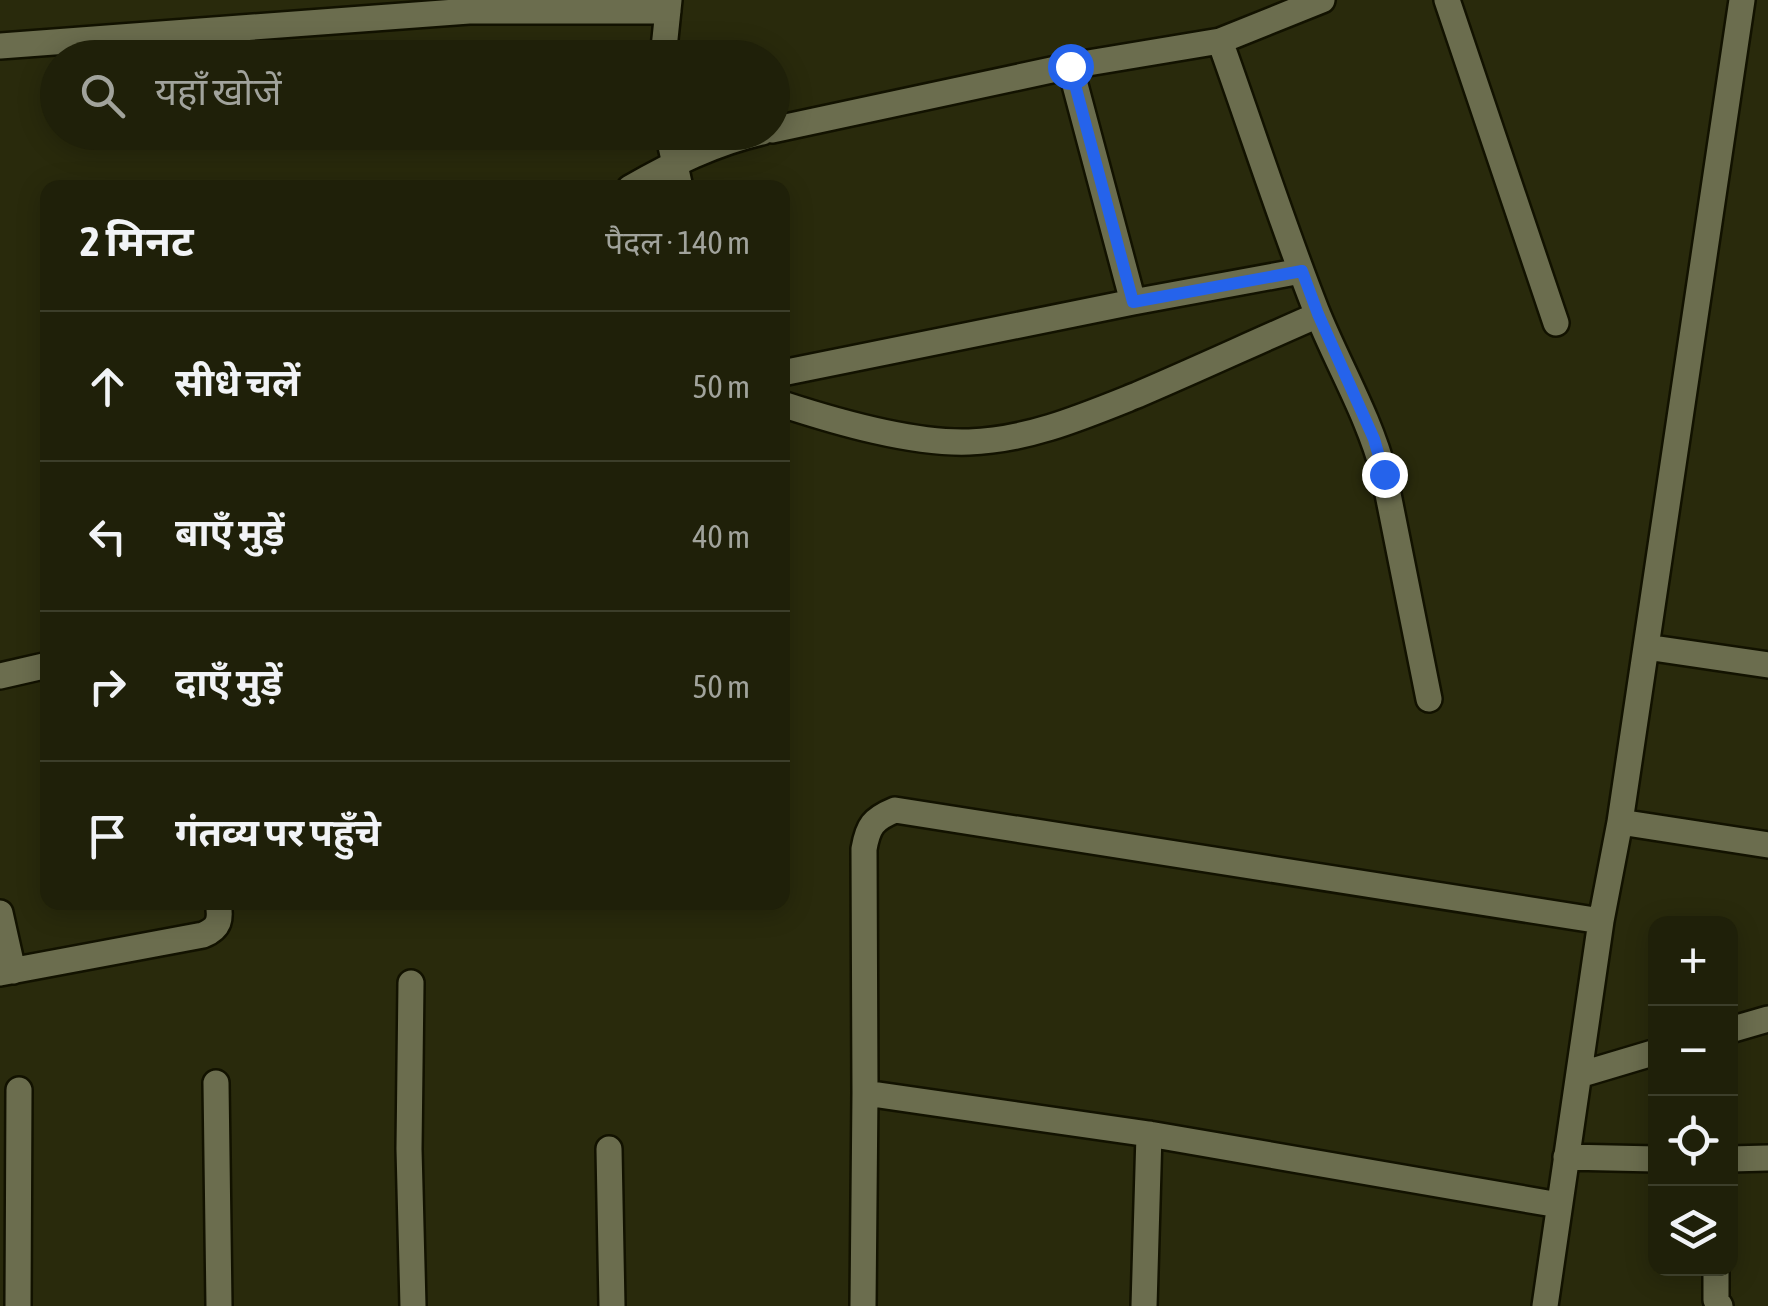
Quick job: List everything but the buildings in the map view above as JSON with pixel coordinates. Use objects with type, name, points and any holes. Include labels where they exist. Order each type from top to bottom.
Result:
[{"type":"street","points":[[790,126],[1070,66],[1220,41],[1322,0]]},
{"type":"street","points":[[1447,0],[1556,323]]},
{"type":"street","points":[[1544,1306],[1742,0]]},
{"type":"street","points":[[80,40],[469,11],[668,6],[665,40]]},
{"type":"street","points":[[1220,41],[1318,314],[1380,457],[1430,699]]},
{"type":"street","points":[[0,46],[40,43]]},
{"type":"street","points":[[1070,66],[1133,302]]},
{"type":"street","points":[[672,150],[677,176],[717,150]]},
{"type":"street","points":[[790,371],[1302,271]]},
{"type":"street","points":[[790,407],[904,436],[966,442],[1018,436],[1076,420],[1318,314]]},
{"type":"street","points":[[1646,647],[1768,665]]},
{"type":"street","points":[[0,676],[40,667]]},
{"type":"street","points":[[863,1306],[864,850],[867,832],[878,817],[895,810],[1601,921]]},
{"type":"street","points":[[1620,822],[1768,845]]},
{"type":"street","points":[[0,913],[6,972],[202,935],[218,925],[219,910]]},
{"type":"street","points":[[411,983],[408,1149],[413,1306]]},
{"type":"street","points":[[1738,1027],[1768,1018]]},
{"type":"street","points":[[1580,1076],[1648,1055]]},
{"type":"street","points":[[216,1084],[219,1306]]},
{"type":"street","points":[[18,1306],[19,1090]]},
{"type":"street","points":[[866,1093],[1149,1134],[1559,1205]]},
{"type":"street","points":[[1144,1306],[1149,1134]]},
{"type":"street","points":[[609,1149],[612,1306]]},
{"type":"street","points":[[1566,1157],[1648,1158]]},
{"type":"street","points":[[1738,1159],[1768,1158]]},
{"type":"street","points":[[1716,1276],[1716,1300],[1720,1306]]},
{"type":"route","points":[[1070,66],[1133,302],[1302,271],[1374,439],[1384,474]]}]
